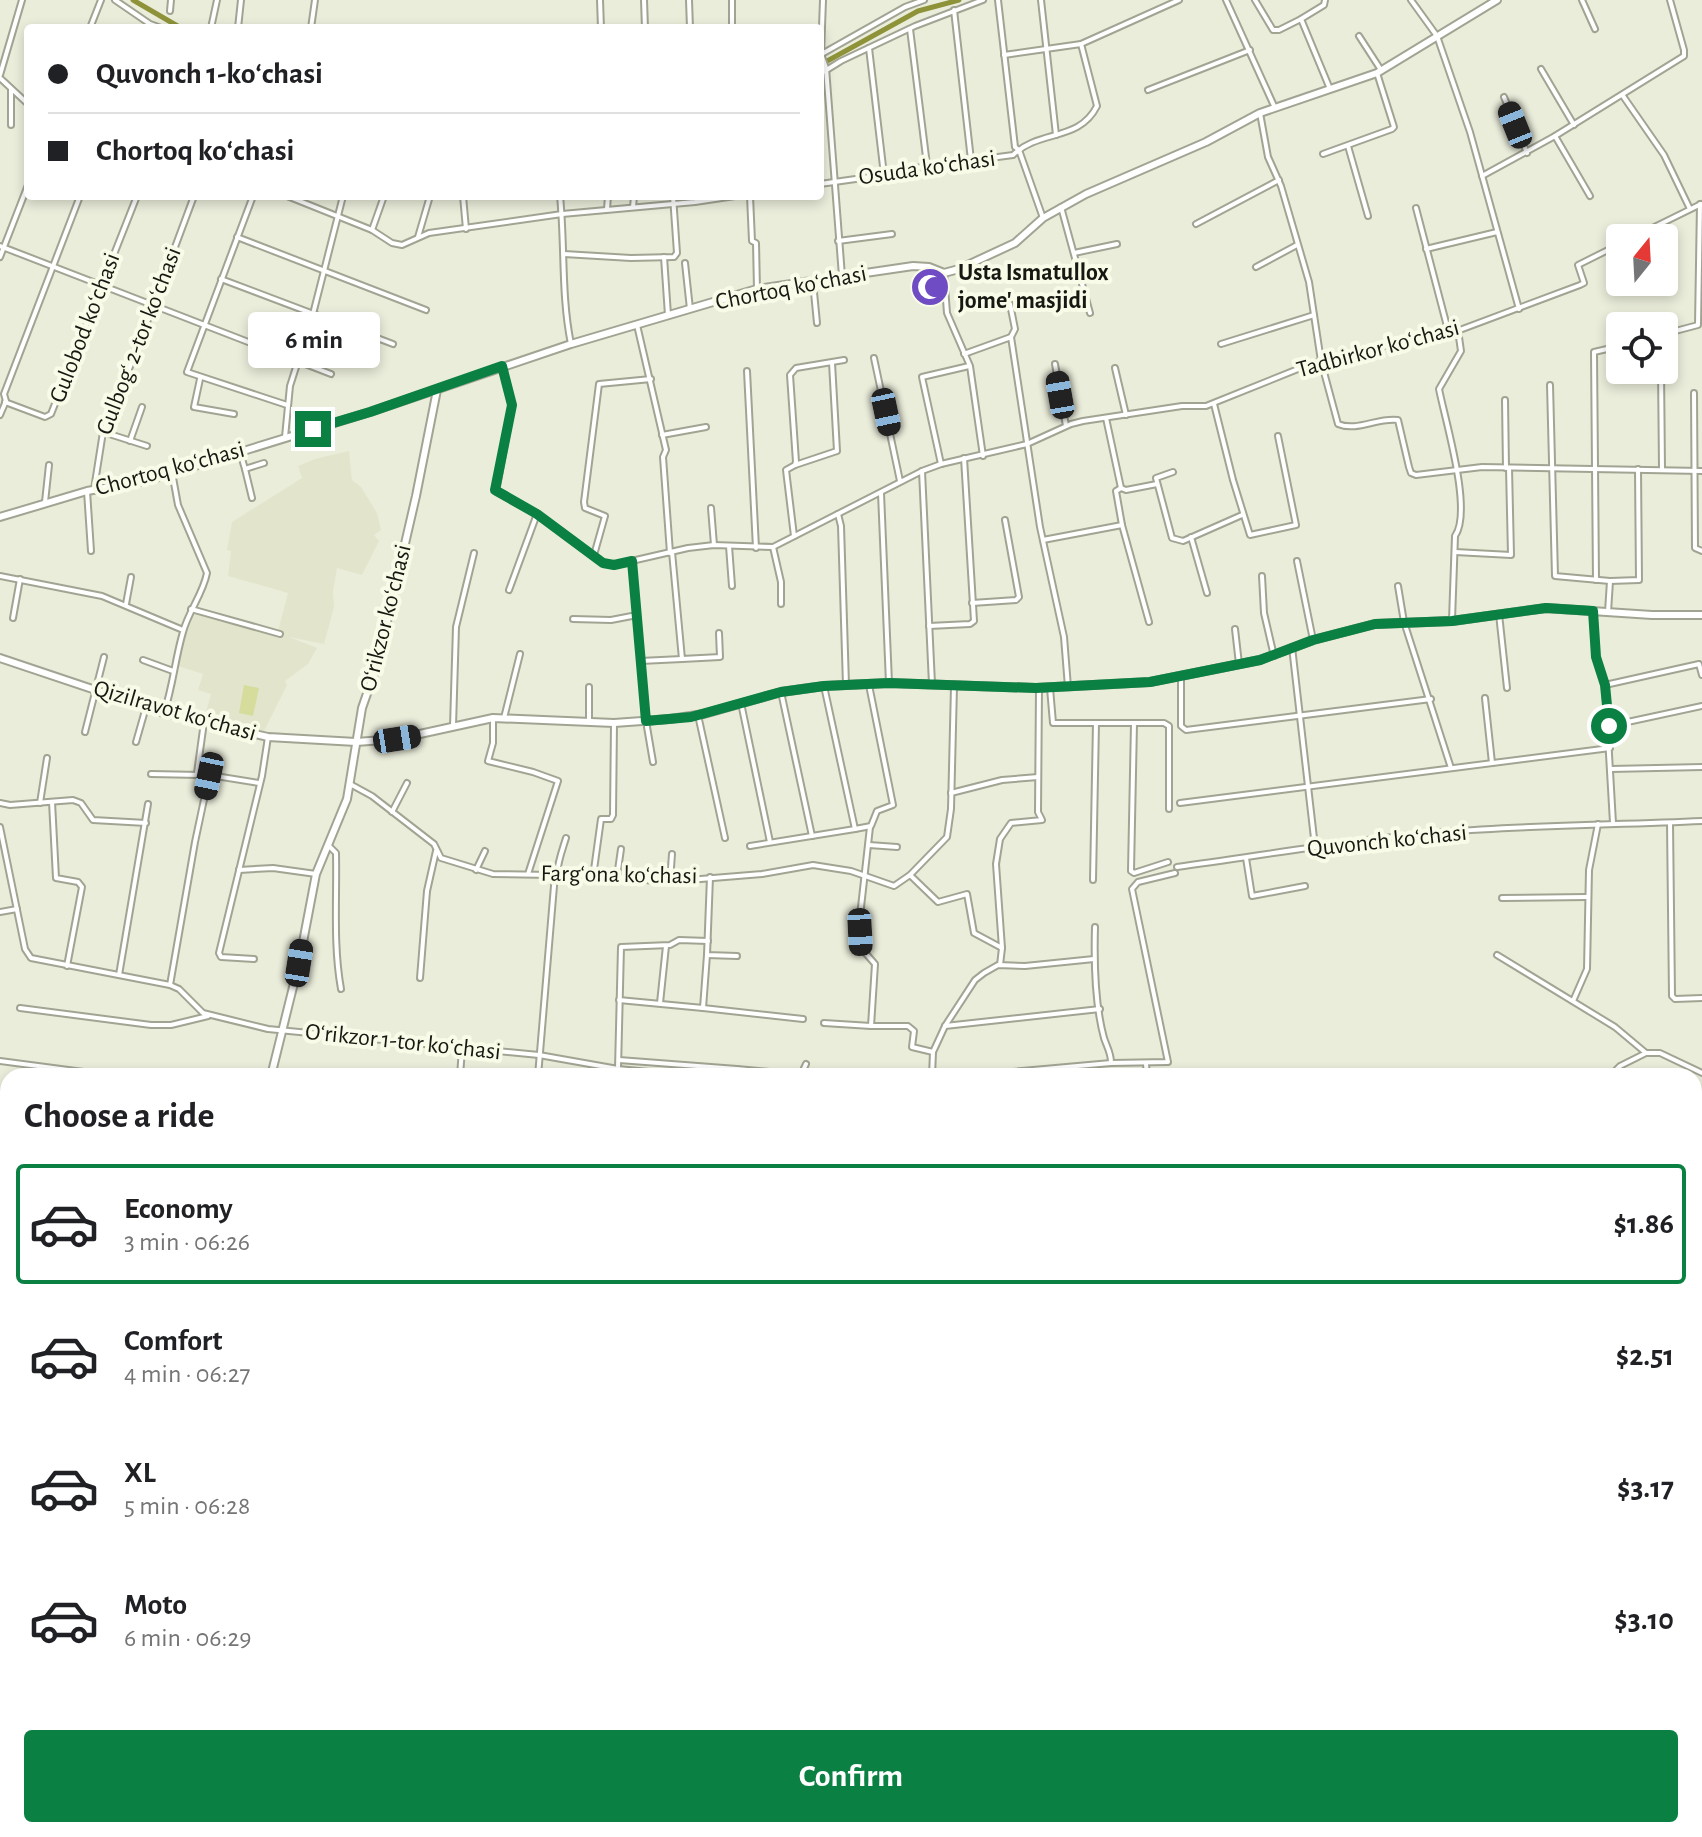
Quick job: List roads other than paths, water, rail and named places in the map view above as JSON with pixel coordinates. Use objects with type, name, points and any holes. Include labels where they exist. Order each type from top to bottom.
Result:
[{"type":"main road","name":"Chortoq koʻchasi","points":[[0,517],[90,490],[146,481],[437,390],[571,344],[757,289],[843,279],[913,266],[929,267],[944,273],[959,269],[1015,243],[1043,218],[1061,207],[1206,142],[1260,113],[1379,72],[1497,0]]},
{"type":"main road","name":"Oʻrikzor koʻchasi","points":[[273,1068],[316,874],[341,817],[350,784],[362,708],[377,665],[437,390]]},
{"type":"main road","name":"Qizilravot koʻchasi","points":[[0,658],[164,713],[268,737],[356,742],[397,739],[493,718],[614,723],[698,715],[781,692],[824,686],[889,683],[1050,688],[1181,677],[1274,656],[1313,640],[1375,624],[1452,621],[1546,608],[1702,615]]},
{"type":"street","points":[[22,0],[0,77],[24,100]]},
{"type":"street","points":[[92,24],[101,0]]},
{"type":"street","points":[[115,0],[125,2],[147,24]]},
{"type":"street","points":[[170,11],[171,0]]},
{"type":"street","points":[[212,24],[217,0]]},
{"type":"street","points":[[238,24],[241,0]]},
{"type":"street","points":[[312,24],[315,0]]},
{"type":"street","points":[[600,0],[601,24]]},
{"type":"street","points":[[644,0],[645,24]]},
{"type":"street","points":[[689,0],[690,24]]},
{"type":"street","points":[[732,0],[732,24]]},
{"type":"street","points":[[822,24],[823,0]]},
{"type":"street","points":[[824,54],[905,7],[924,0]]},
{"type":"street","points":[[843,279],[824,72],[910,29],[983,0]]},
{"type":"street","points":[[998,0],[1015,147],[1019,150],[1043,218]]},
{"type":"street","points":[[1041,0],[1056,135]]},
{"type":"street","points":[[1004,55],[1081,44],[1179,0]]},
{"type":"street","points":[[1226,0],[1275,108]]},
{"type":"street","points":[[1255,0],[1273,30],[1301,19],[1324,5],[1325,0]]},
{"type":"street","points":[[1411,0],[1437,36],[1482,176],[1519,309]]},
{"type":"street","points":[[1481,0],[1486,7]]},
{"type":"street","points":[[1582,0],[1595,29]]},
{"type":"street","points":[[1482,176],[1623,96],[1685,54],[1670,1],[1678,0]]},
{"type":"street","points":[[954,10],[971,160]]},
{"type":"street","points":[[1301,19],[1330,89]]},
{"type":"street","points":[[910,29],[927,166]]},
{"type":"street","points":[[1323,154],[1394,127],[1379,72],[1359,36]]},
{"type":"street","name":"Osuda koʻchasi","points":[[824,183],[1013,155],[1025,145],[1081,127],[1097,109],[1081,44]]},
{"type":"street","points":[[869,48],[884,175]]},
{"type":"street","points":[[1148,90],[1250,50]]},
{"type":"street","points":[[1541,69],[1574,125]]},
{"type":"street","points":[[11,89],[11,125]]},
{"type":"street","points":[[1623,96],[1664,155],[1690,209]]},
{"type":"street","points":[[1504,97],[1527,153]]},
{"type":"street","points":[[1260,113],[1268,157],[1279,180],[1309,282],[1321,361],[1338,424],[1348,428],[1398,420],[1411,473],[1424,476],[1507,468],[1699,471]]},
{"type":"street","points":[[1555,136],[1590,196]]},
{"type":"street","points":[[1348,146],[1368,216]]},
{"type":"street","points":[[1196,224],[1279,180]]},
{"type":"street","points":[[0,257],[24,195]]},
{"type":"street","points":[[0,415],[5,402],[2,390],[78,200]]},
{"type":"street","name":"Gulobod koʻchasi","points":[[5,402],[45,417],[51,414],[135,200]]},
{"type":"street","name":"Gulbogʻ 2-tor koʻchasi","points":[[91,551],[90,490],[103,432],[192,200]]},
{"type":"street","points":[[251,200],[187,372],[200,379],[287,405]]},
{"type":"street","points":[[297,200],[372,230],[384,240],[397,244],[406,244],[429,233],[562,214],[700,200]]},
{"type":"street","points":[[285,437],[287,405],[296,361],[313,314],[342,200]]},
{"type":"street","points":[[372,230],[383,200]]},
{"type":"street","points":[[417,239],[429,200]]},
{"type":"street","points":[[463,200],[466,229]]},
{"type":"street","points":[[560,200],[571,344]]},
{"type":"street","points":[[607,209],[608,200]]},
{"type":"street","points":[[633,207],[634,200]]},
{"type":"street","points":[[750,200],[752,241],[756,243],[757,289]]},
{"type":"street","points":[[564,254],[677,255],[673,203]]},
{"type":"street","points":[[1660,224],[1701,204],[1698,325],[1678,330]]},
{"type":"street","points":[[1061,207],[1090,313]]},
{"type":"street","points":[[1416,208],[1449,334]]},
{"type":"street","points":[[1426,249],[1497,232]]},
{"type":"street","points":[[838,241],[892,234]]},
{"type":"street","points":[[237,237],[426,310]]},
{"type":"street","points":[[1074,253],[1117,244]]},
{"type":"street","points":[[1256,267],[1297,245]]},
{"type":"street","points":[[2,247],[331,374]]},
{"type":"street","name":"Tadbirkor koʻchasi","points":[[773,547],[900,481],[941,464],[1027,444],[1066,426],[1214,404],[1236,392],[1321,361],[1359,350],[1433,340],[1584,283],[1578,265],[1606,251]]},
{"type":"street","points":[[664,257],[668,316]]},
{"type":"street","points":[[685,263],[690,309]]},
{"type":"street","points":[[944,273],[949,321],[970,366],[983,456]]},
{"type":"street","points":[[221,279],[393,344]]},
{"type":"street","points":[[813,282],[817,323]]},
{"type":"street","points":[[1010,304],[1015,329],[1011,337],[1027,444],[1064,637],[1068,687]]},
{"type":"street","points":[[1221,344],[1314,315]]},
{"type":"street","points":[[637,325],[666,451],[663,457],[682,659]]},
{"type":"street","points":[[1452,621],[1455,536],[1461,527],[1462,509],[1460,481],[1439,389],[1461,351],[1458,330]]},
{"type":"street","points":[[964,354],[1011,337]]},
{"type":"street","points":[[1596,580],[1594,352],[1606,349]]},
{"type":"street","points":[[874,358],[900,481]]},
{"type":"street","points":[[795,465],[792,370],[844,360]]},
{"type":"street","points":[[794,536],[786,470],[837,451],[832,363]]},
{"type":"street","points":[[1055,364],[1066,426]]},
{"type":"street","points":[[502,366],[512,405],[495,490],[537,514],[609,565],[714,545],[773,547],[781,582],[781,604]]},
{"type":"street","points":[[941,464],[922,377],[970,366]]},
{"type":"street","points":[[1115,368],[1126,415]]},
{"type":"street","points":[[747,371],[756,548]]},
{"type":"street","points":[[200,379],[194,407],[234,414]]},
{"type":"street","points":[[594,555],[605,516],[585,508],[584,502],[599,384],[651,379]]},
{"type":"street","points":[[1661,384],[1662,469]]},
{"type":"street","points":[[1550,385],[1554,575],[1638,581],[1641,576],[1638,469]]},
{"type":"street","points":[[1694,393],[1699,471],[1695,548],[1702,551]]},
{"type":"street","points":[[1455,552],[1511,555],[1505,400]]},
{"type":"street","points":[[1214,404],[1250,535],[1296,525],[1278,436]]},
{"type":"street","points":[[130,441],[142,407]]},
{"type":"street","points":[[1106,418],[1121,488]]},
{"type":"street","points":[[662,435],[706,427]]},
{"type":"street","points":[[103,432],[147,446]]},
{"type":"street","points":[[240,452],[252,498]]},
{"type":"street","points":[[928,627],[972,624],[964,458]]},
{"type":"street","points":[[245,469],[264,463]]},
{"type":"street","points":[[45,502],[49,465]]},
{"type":"street","points":[[922,471],[932,685]]},
{"type":"street","points":[[164,713],[183,630],[204,583],[206,569],[178,505],[172,472]]},
{"type":"street","points":[[1173,472],[1157,476],[1172,538],[1178,541],[1191,537],[1243,515]]},
{"type":"street","points":[[1121,488],[1126,490],[1157,484]]},
{"type":"street","points":[[1121,488],[1116,491],[1122,525],[1149,622]]},
{"type":"street","points":[[881,493],[889,683]]},
{"type":"street","points":[[711,508],[714,545]]},
{"type":"street","points":[[509,590],[537,514]]},
{"type":"street","points":[[838,514],[841,526],[846,685]]},
{"type":"street","points":[[972,603],[1016,600],[1019,597],[1005,520]]},
{"type":"street","points":[[1043,540],[1122,525]]},
{"type":"street","points":[[1191,537],[1207,593]]},
{"type":"street","points":[[729,546],[732,586]]},
{"type":"street","points":[[453,729],[456,627],[474,553]]},
{"type":"street","points":[[632,561],[646,721],[653,762]]},
{"type":"street","points":[[1297,561],[1313,640]]},
{"type":"street","points":[[0,576],[89,593],[126,604],[183,630]]},
{"type":"street","points":[[1262,576],[1264,613],[1274,656]]},
{"type":"street","points":[[126,604],[131,577]]},
{"type":"street","points":[[13,618],[20,579]]},
{"type":"street","points":[[1608,612],[1610,581]]},
{"type":"street","points":[[1398,586],[1404,622],[1451,768]]},
{"type":"street","points":[[191,609],[280,634]]},
{"type":"street","points":[[1593,611],[1596,657],[1605,685],[1609,726],[1613,824]]},
{"type":"street","points":[[573,619],[611,620],[638,614]]},
{"type":"street","points":[[1499,614],[1507,688]]},
{"type":"street","points":[[1235,629],[1239,664]]},
{"type":"street","points":[[640,661],[720,657],[719,633]]},
{"type":"street","points":[[1292,647],[1315,847]]},
{"type":"street","points":[[504,718],[520,654]]},
{"type":"street","points":[[85,732],[104,657]]},
{"type":"street","points":[[143,660],[173,671]]},
{"type":"street","points":[[1605,685],[1699,664],[1702,675]]},
{"type":"street","points":[[1181,677],[1181,726],[1184,730],[1431,699]]},
{"type":"street","points":[[750,846],[870,827],[877,811],[890,808],[893,802],[868,684]]},
{"type":"street","points":[[824,686],[855,829]]},
{"type":"street","points":[[954,686],[951,793],[946,840],[910,875],[938,902],[967,894],[975,935],[1002,948]]},
{"type":"street","points":[[589,687],[589,721]]},
{"type":"street","points":[[1000,965],[1002,948],[997,894],[1000,839],[1011,823],[1042,820],[1038,812],[1039,688]]},
{"type":"street","points":[[1050,688],[1053,723],[1164,723],[1170,728],[1169,809]]},
{"type":"street","points":[[781,692],[812,836]]},
{"type":"street","points":[[1485,698],[1492,763]]},
{"type":"street","points":[[741,703],[771,843]]},
{"type":"street","points":[[1609,726],[1702,706]]},
{"type":"street","points":[[136,742],[146,707]]},
{"type":"street","points":[[698,715],[725,838]]},
{"type":"street","points":[[493,718],[493,743],[488,761],[558,781],[528,874]]},
{"type":"street","points":[[201,775],[196,769],[204,722]]},
{"type":"street","points":[[593,877],[601,819],[611,819],[613,815],[614,723]]},
{"type":"street","points":[[1093,880],[1096,723]]},
{"type":"street","points":[[1134,723],[1131,871],[1134,873],[1168,862]]},
{"type":"street","points":[[254,959],[224,958],[219,955],[268,737]]},
{"type":"street","points":[[1180,803],[1610,748]]},
{"type":"street","points":[[40,803],[47,758]]},
{"type":"street","points":[[1611,769],[1702,767]]},
{"type":"street","points":[[151,774],[201,775],[259,783]]},
{"type":"street","points":[[170,985],[209,776]]},
{"type":"street","points":[[951,793],[1002,780],[1038,777]]},
{"type":"street","points":[[392,812],[407,783]]},
{"type":"street","name":"Fargʻona koʻchasi","points":[[350,784],[392,812],[437,849],[441,858],[493,874],[556,874],[670,881],[762,874],[808,865],[865,875],[894,886],[910,875]]},
{"type":"street","points":[[0,803],[77,801],[93,820],[146,823]]},
{"type":"street","points":[[52,802],[55,874],[59,880],[78,882],[82,887],[67,966]]},
{"type":"street","points":[[119,975],[148,804]]},
{"type":"street","name":"Quvonch koʻchasi","points":[[1146,1064],[1168,1062],[1132,889],[1138,882],[1176,870],[1246,858],[1446,832],[1702,821]]},
{"type":"street","points":[[1670,823],[1672,996],[1675,999],[1702,998]]},
{"type":"street","points":[[1573,1001],[1587,969],[1589,870],[1598,824]]},
{"type":"street","points":[[870,827],[860,916],[862,951],[875,964],[871,1026]]},
{"type":"street","points":[[0,829],[28,955],[35,960],[170,985],[210,1016]]},
{"type":"street","points":[[538,1068],[557,863],[566,838]]},
{"type":"street","points":[[327,845],[336,853],[335,948],[341,989]]},
{"type":"street","points":[[869,845],[897,847]]},
{"type":"street","points":[[420,978],[427,891],[432,859],[437,849]]},
{"type":"street","points":[[617,877],[621,849]]},
{"type":"street","points":[[476,870],[485,851]]},
{"type":"street","points":[[670,881],[672,854]]},
{"type":"street","points":[[1246,858],[1252,896],[1305,886]]},
{"type":"street","points":[[239,870],[273,868],[316,874]]},
{"type":"street","points":[[703,1008],[710,877]]},
{"type":"street","points":[[1502,898],[1587,897]]},
{"type":"street","points":[[0,912],[17,909]]},
{"type":"street","points":[[1095,927],[1094,959],[1104,1038],[1111,1053],[1111,1063]]},
{"type":"street","points":[[618,1068],[621,947],[666,945],[679,940],[708,941]]},
{"type":"street","points":[[660,1003],[666,945]]},
{"type":"street","points":[[707,955],[737,956]]},
{"type":"street","points":[[1497,955],[1615,1027],[1646,1053]]},
{"type":"street","points":[[932,1068],[933,1052],[945,1026],[975,980],[1000,965],[1025,966],[1094,959]]},
{"type":"street","points":[[619,1000],[803,1019]]},
{"type":"street","points":[[20,1008],[151,1025],[171,1025],[210,1016]]},
{"type":"street","points":[[945,1026],[1100,1009]]},
{"type":"street","name":"Oʻrikzor 1-tor koʻchasi","points":[[210,1016],[283,1030],[539,1055],[612,1068]]},
{"type":"street","points":[[824,1023],[911,1026],[914,1031],[912,1047],[933,1052]]},
{"type":"street","points":[[461,1068],[462,1049]]},
{"type":"street","points":[[1618,1068],[1646,1053],[1660,1053],[1692,1068]]},
{"type":"street","points":[[619,1060],[724,1068]]},
{"type":"street","points":[[0,1061],[53,1068]]},
{"type":"street","points":[[1069,1068],[1111,1063],[1146,1064],[1146,1068]]},
{"type":"street","points":[[804,1068],[806,1064]]},
{"type":"waterway","points":[[133,0],[174,24]]},
{"type":"waterway","points":[[824,63],[918,11],[959,0]]},
{"type":"place","name":"Usta Ismatullox jome' masjidi","points":[[930,287]]}]
